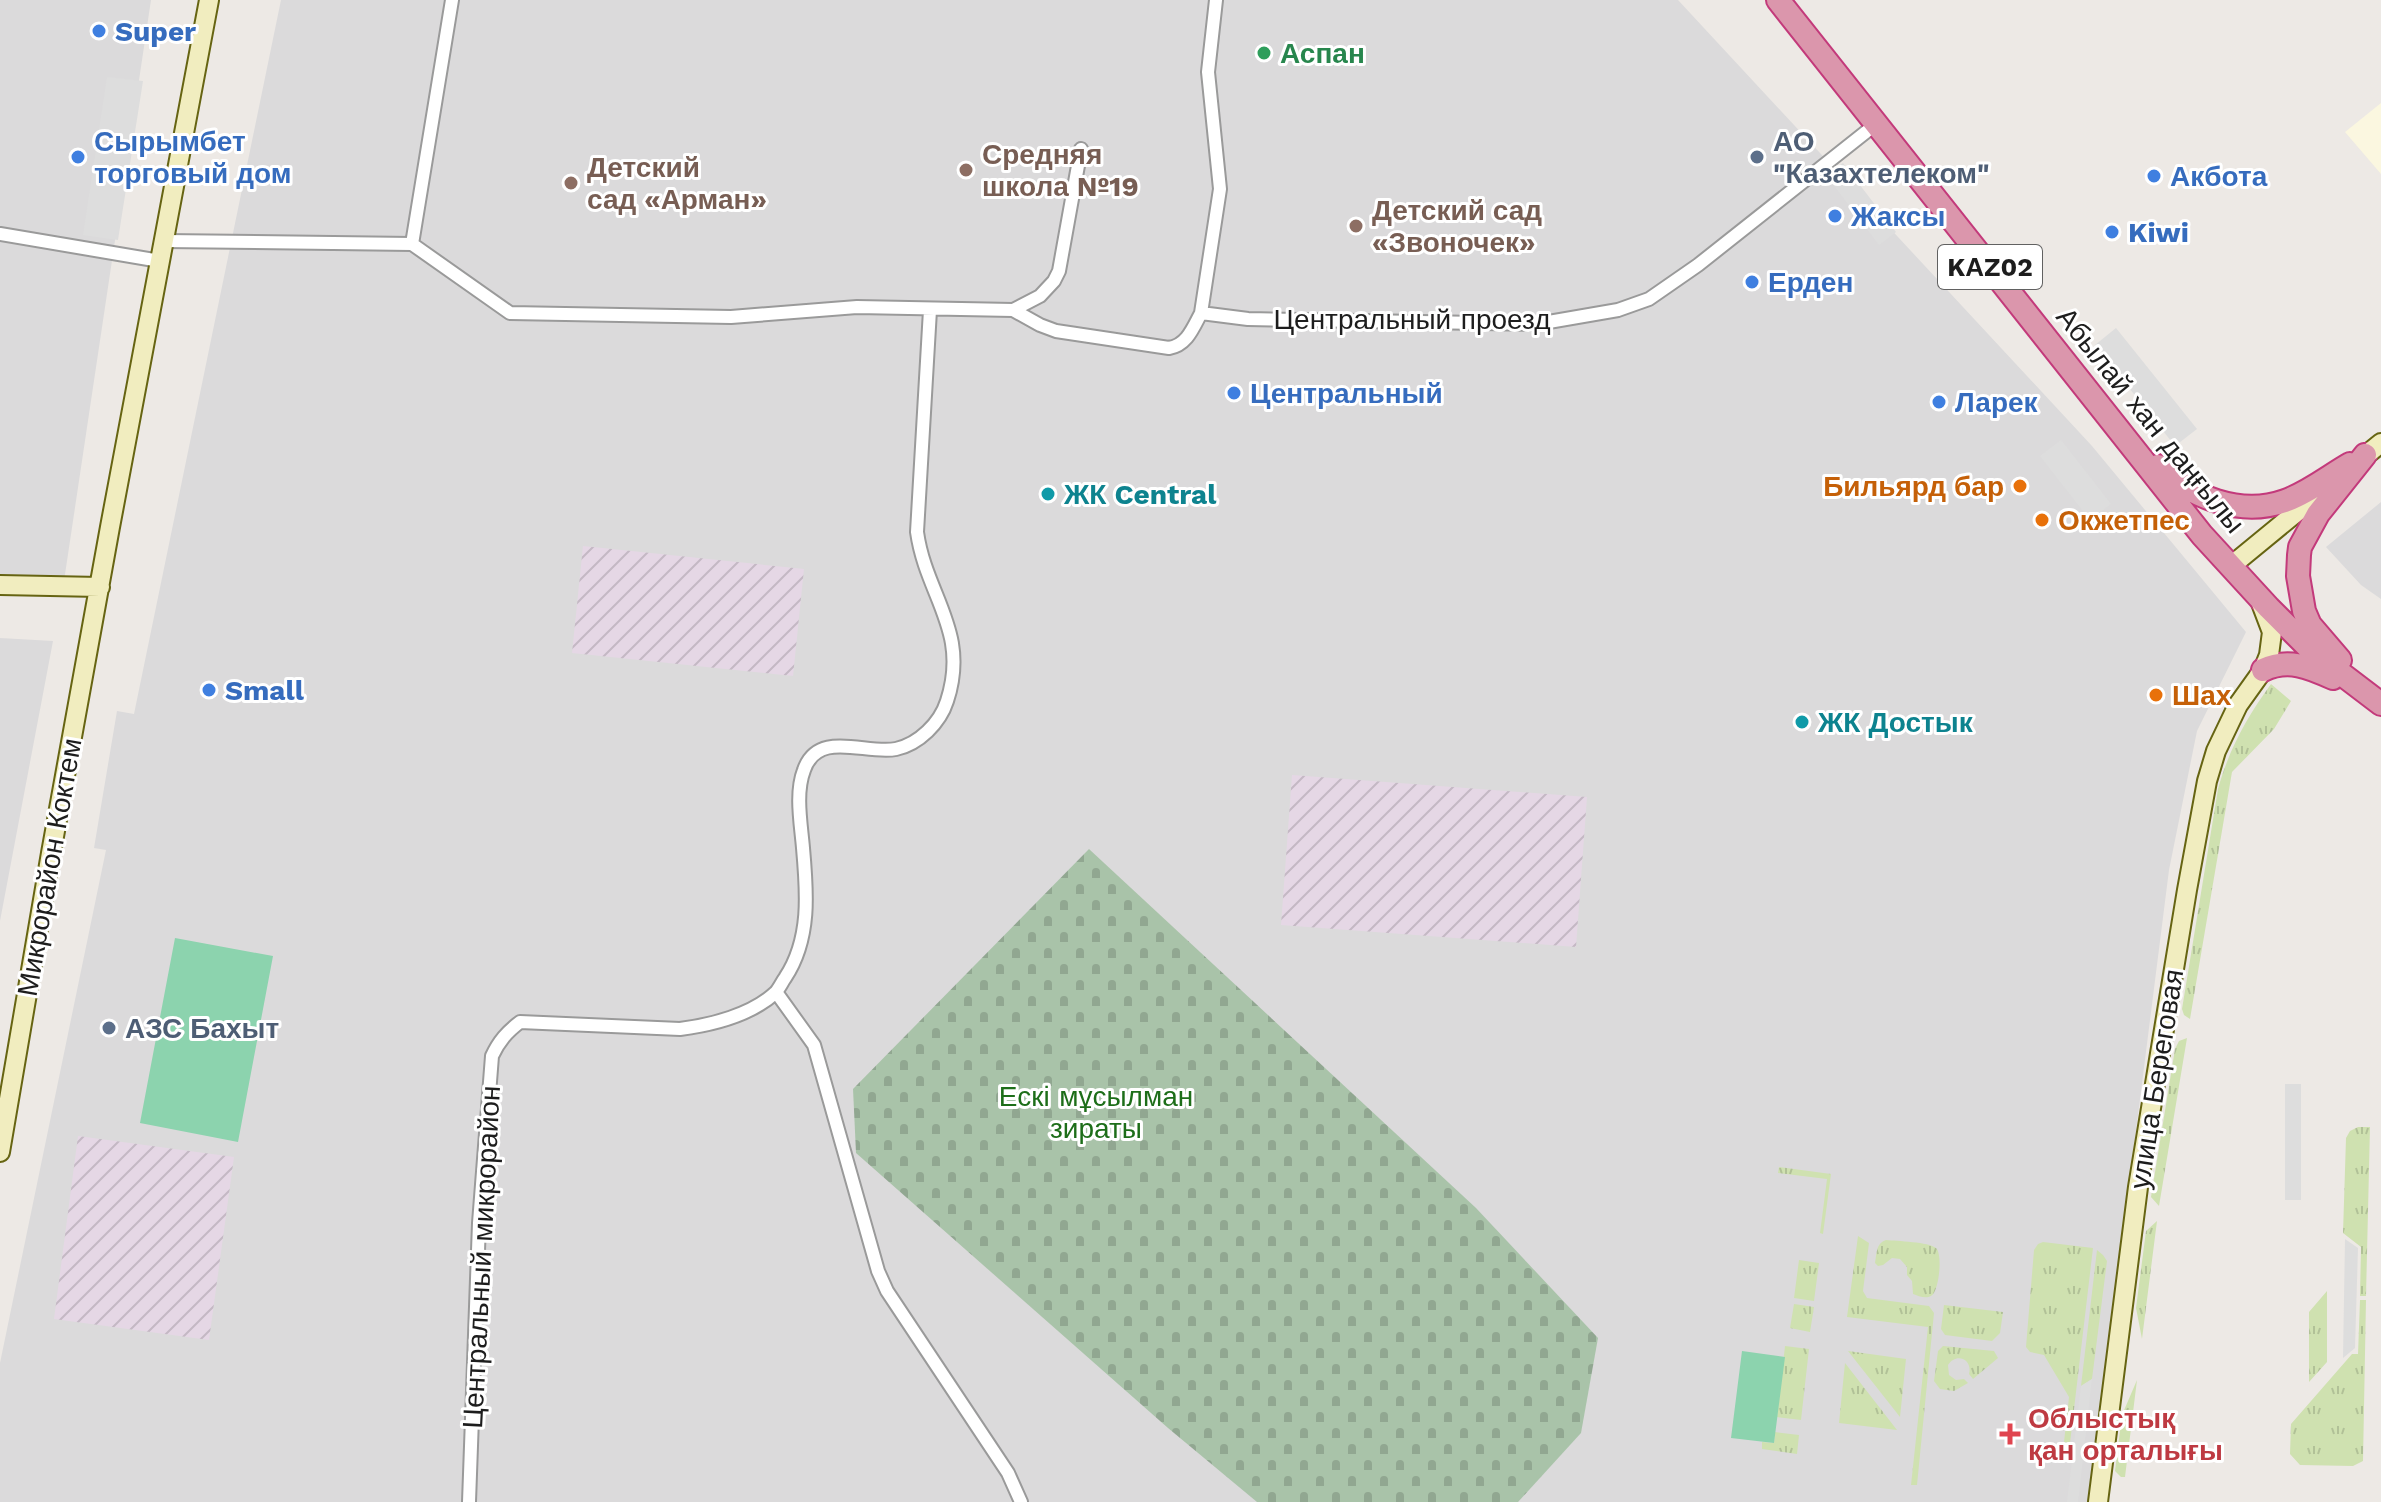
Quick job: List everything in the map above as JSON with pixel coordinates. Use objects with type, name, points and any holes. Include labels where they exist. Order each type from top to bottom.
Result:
[{"type":"highway","name":"Абылай хан даңғылы","points":[[1778,0],[2202,535],[2320,659],[2377,701]]},
{"type":"highway","points":[[2125,437],[2183,485],[2211,499],[2241,507],[2284,501],[2373,449]]},
{"type":"highway","points":[[2373,449],[2310,526],[2300,547],[2298,576],[2300,596],[2310,625],[2377,701]]},
{"type":"highway","points":[[2263,670],[2281,663],[2300,665],[2377,701]]},
{"type":"street","points":[[0,234],[160,261],[209,0]]},
{"type":"street","points":[[412,244],[452,0]]},
{"type":"street","points":[[1013,310],[1056,331],[1169,348],[1185,340],[1201,313],[1220,189],[1208,72],[1216,0]]},
{"type":"street","name":"Центральный проезд","points":[[1201,313],[1248,319],[1537,324],[1618,310],[1649,299],[1698,265],[1876,124]]},
{"type":"street","points":[[164,241],[412,244],[510,313],[731,317],[857,307],[1013,310],[1040,296],[1059,271],[1081,149]]},
{"type":"street","name":"Микрорайон Коктем","points":[[0,1152],[51,853],[160,261]]},
{"type":"street","points":[[930,310],[917,532],[926,567],[951,630],[953,666],[948,695],[938,720],[912,743],[895,749],[830,746],[813,754],[804,768],[800,785],[806,890],[804,925],[798,951],[776,992],[814,1045],[878,1271],[887,1291],[1008,1473],[1021,1502]]},
{"type":"street","points":[[2231,566],[2373,449]]},
{"type":"street","points":[[0,585],[100,587]]},
{"type":"street","points":[[2257,595],[2272,632],[2263,670]]},
{"type":"street","name":"улица Береговая","points":[[2098,1502],[2138,1187],[2207,781],[2227,725],[2263,670]]},
{"type":"street","name":"Центральный микрорайон","points":[[469,1502],[479,1223],[492,1056],[497,1045],[520,1022],[680,1029],[720,1021],[776,992]]},
{"type":"shaded area","points":[[0,0],[151,0],[64,581],[0,579]]},
{"type":"shaded area","points":[[281,0],[1678,0],[2092,446],[2246,632],[2197,731],[2169,870],[2089,1502],[0,1502],[0,1363],[106,850],[94,848],[117,711],[134,714]]},
{"type":"shaded area","points":[[107,77],[143,81],[118,240],[83,235]]},
{"type":"shaded area","points":[[2381,103],[2381,174],[2345,132]]},
{"type":"shaded area","points":[[1843,163],[1896,232],[1879,245],[1826,175]]},
{"type":"shaded area","points":[[2116,328],[2197,429],[2175,446],[2095,345]]},
{"type":"shaded area","points":[[2061,440],[2111,504],[2090,520],[2040,456]]},
{"type":"shaded area","points":[[2381,502],[2381,599],[2361,585],[2326,547]]},
{"type":"shaded area","points":[[583,546],[804,569],[793,676],[572,653]]},
{"type":"shaded area","points":[[0,638],[53,641],[0,921]]},
{"type":"shaded area","points":[[1292,775],[1587,797],[1576,947],[1281,925]]},
{"type":"shaded area","points":[[2285,1084],[2301,1084],[2301,1200],[2285,1200]]},
{"type":"shaded area","points":[[78,1136],[234,1157],[209,1340],[54,1319]]},
{"type":"shaded area","points":[[2345,1239],[2358,1248],[2355,1348],[2343,1358]]},
{"type":"shaded area","points":[[2092,1379],[2078,1502],[2067,1502],[2081,1386]]},
{"type":"green space","points":[[2271,684],[2291,701],[2274,729],[2232,772],[2190,1019],[2182,1009],[2218,789],[2240,734]]},
{"type":"green space","name":"Ескі мұсылман зираты","points":[[1089,849],[1476,1208],[1598,1338],[1581,1433],[1518,1502],[1257,1502],[1168,1428],[856,1153],[853,1089]]},
{"type":"green space","points":[[175,938],[273,956],[238,1142],[140,1123]]},
{"type":"green space","points":[[2187,1038],[2159,1206],[2151,1197],[2175,1049],[2179,1041]]},
{"type":"green space","points":[[2370,1127],[2366,1296],[2360,1296],[2361,1247],[2343,1233],[2346,1138],[2350,1131]]},
{"type":"green space","points":[[1779,1167],[1831,1174],[1823,1234],[1820,1233],[1827,1179],[1778,1173]]},
{"type":"green space","points":[[2157,1221],[2142,1339],[2136,1308],[2146,1231]]},
{"type":"green space","points":[[1858,1236],[1869,1243],[1863,1291],[1867,1298],[1929,1306],[1934,1313],[1917,1485],[1911,1485],[1928,1327],[1847,1317]]},
{"type":"green space","points":[[1886,1240],[1920,1243],[1936,1248],[1939,1273],[1931,1296],[1913,1294],[1907,1267],[1900,1259],[1892,1258],[1878,1266],[1875,1263],[1879,1246]]},
{"type":"green space","points":[[2043,1242],[2093,1248],[2070,1443],[2064,1442],[2069,1397],[2044,1355],[2030,1352],[2026,1347],[2034,1250]]},
{"type":"green space","points":[[2097,1250],[2107,1261],[2092,1379],[2081,1386]]},
{"type":"green space","points":[[1799,1260],[1819,1263],[1814,1301],[1794,1298]]},
{"type":"green space","points":[[2327,1291],[2327,1362],[2309,1382],[2309,1312]]},
{"type":"green space","points":[[2360,1300],[2366,1300],[2363,1461],[2353,1466],[2300,1465],[2290,1454],[2291,1424],[2352,1354],[2358,1354]]},
{"type":"green space","points":[[1794,1304],[1814,1307],[1810,1332],[1790,1328]]},
{"type":"green space","points":[[1944,1305],[2003,1312],[2000,1333],[1992,1341],[1945,1335],[1941,1329]]},
{"type":"green space","points":[[1785,1346],[1809,1349],[1801,1420],[1777,1417]]},
{"type":"green space","points":[[1943,1346],[1994,1351],[1998,1358],[1973,1379],[1966,1361],[1959,1358],[1951,1361],[1948,1365],[1949,1375],[1968,1383],[1954,1391],[1940,1389],[1934,1381],[1938,1351]]},
{"type":"green space","points":[[1742,1351],[1785,1357],[1774,1443],[1731,1438]]},
{"type":"green space","points":[[1848,1351],[1906,1359],[1900,1417]]},
{"type":"green space","points":[[1845,1363],[1897,1430],[1839,1423]]},
{"type":"green space","points":[[2137,1380],[2125,1477],[2121,1477],[2115,1471],[2122,1415]]},
{"type":"green space","points":[[1775,1432],[1799,1435],[1797,1454],[1762,1449],[1762,1442],[1774,1443]]},
{"type":"place","name":"Super","points":[[99,31]]},
{"type":"place","name":"Аспан","points":[[1264,53]]},
{"type":"place","name":"Сырымбет торговый дом","points":[[78,157]]},
{"type":"place","name":"АО \"Казахтелеком\"","points":[[1757,157]]},
{"type":"place","name":"Средняя школа №19","points":[[966,170]]},
{"type":"place","name":"Акбота","points":[[2154,176]]},
{"type":"place","name":"Детский сад «Арман»","points":[[571,183]]},
{"type":"place","name":"Жаксы","points":[[1835,216]]},
{"type":"place","name":"Детский сад «Звоночек»","points":[[1356,226]]},
{"type":"place","name":"Kiwi","points":[[2112,232]]},
{"type":"place","name":"Ерден","points":[[1752,282]]},
{"type":"place","name":"Центральный","points":[[1234,393]]},
{"type":"place","name":"Ларек","points":[[1939,402]]},
{"type":"place","name":"Бильярд бар","points":[[2020,486]]},
{"type":"place","name":"ЖК Central","points":[[1048,494]]},
{"type":"place","name":"Окжетпес","points":[[2042,520]]},
{"type":"place","name":"Small","points":[[209,690]]},
{"type":"place","name":"Шах","points":[[2156,695]]},
{"type":"place","name":"ЖК Достык","points":[[1802,722]]},
{"type":"place","name":"АЗС Бахыт","points":[[109,1028]]},
{"type":"place","name":"Облыстық қан орталығы","points":[[2010,1434]]}]
